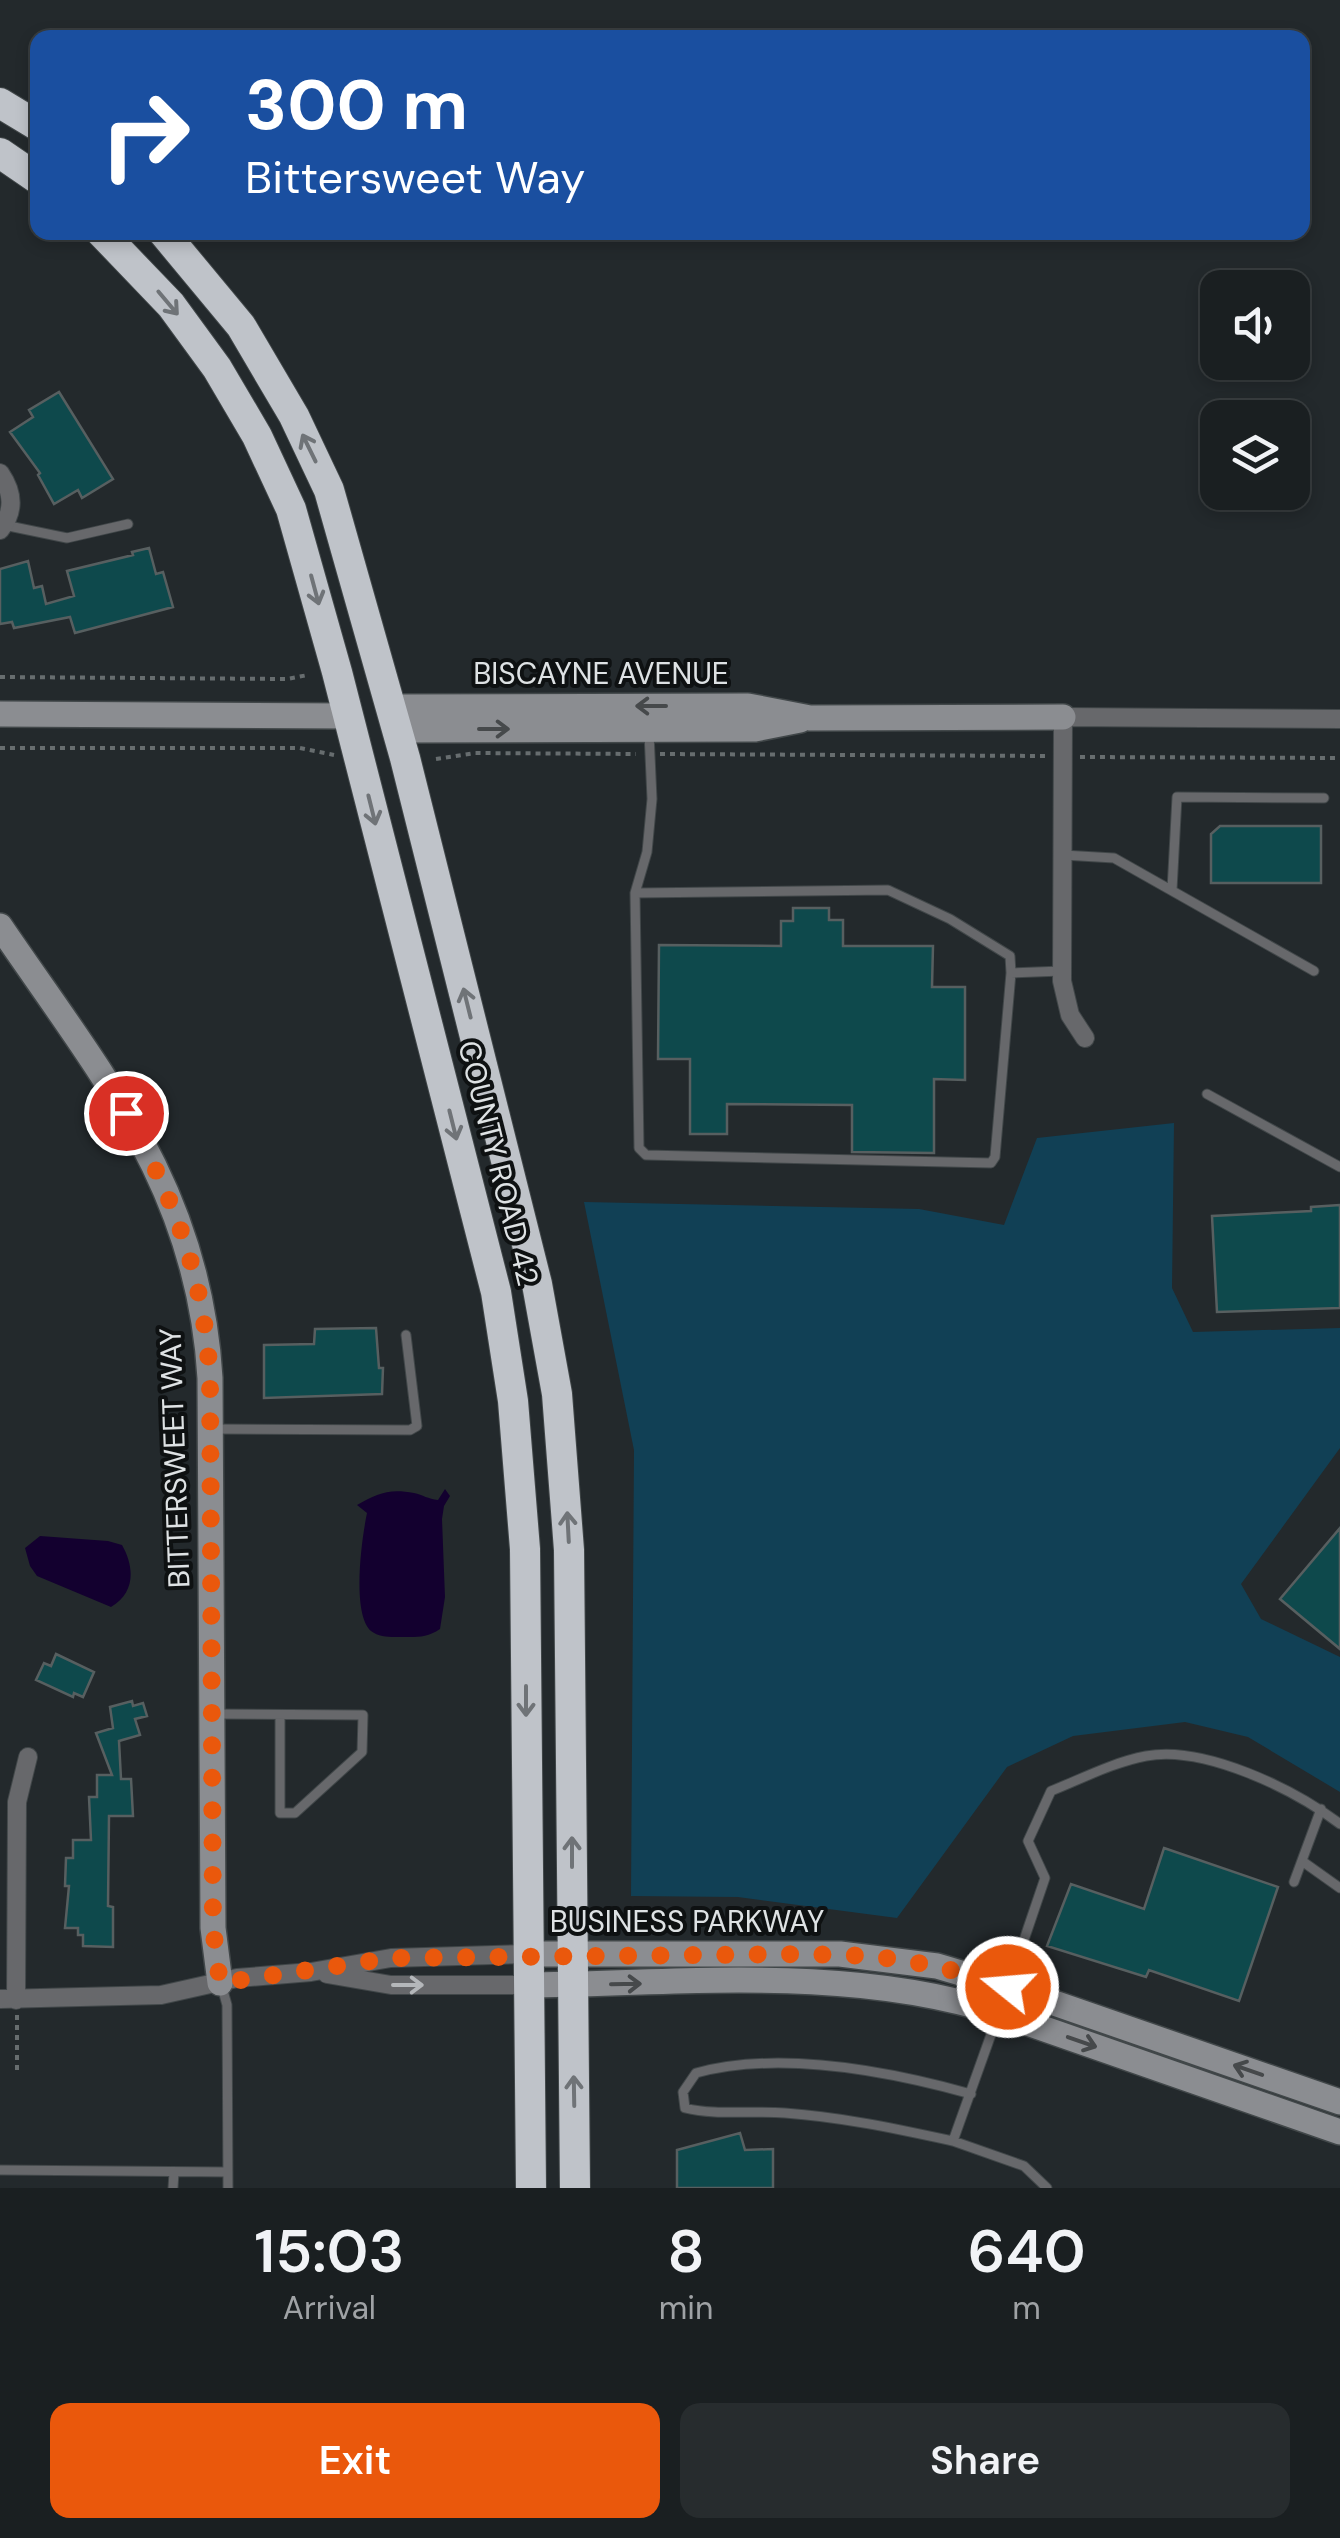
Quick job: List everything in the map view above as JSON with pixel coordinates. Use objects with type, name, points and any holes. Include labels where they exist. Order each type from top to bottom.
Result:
[{"type":"highway","points":[[0,102],[30,121]]},
{"type":"highway","points":[[0,154],[30,175]]},
{"type":"highway","name":"COUNTY ROAD 42","points":[[110,240],[195,336],[256,436],[285,496],[302,543],[478,1218],[506,1350],[524,1520],[531,2188]]},
{"type":"highway","name":"COUNTY ROAD 42","points":[[170,240],[240,326],[270,373],[311,450],[340,524],[520,1211],[557,1394],[567,1504],[575,2188]]},
{"type":"street","points":[[0,473],[8,484],[11,499],[2,527]]},
{"type":"street","name":"BISCAYNE AVENUE","points":[[393,718],[748,706],[810,718],[1063,717]]},
{"type":"street","points":[[0,714],[347,716]]},
{"type":"street","points":[[1085,1038],[1070,1015],[1062,971],[1063,717],[1340,718]]},
{"type":"street","name":"BISCAYNE AVENUE","points":[[393,718],[648,742],[755,730],[810,718]]},
{"type":"street","name":"BITTERSWEET WAY","points":[[0,926],[115,1093],[147,1148],[174,1206],[195,1268],[206,1329],[210,1429],[213,1928],[220,1983]]},
{"type":"street","points":[[8,2000],[16,1802],[28,1758]]},
{"type":"street","name":"BUSINESS PARKWAY","points":[[8,2000],[161,1995],[237,1978],[311,1972],[391,1958],[528,1954],[572,1970],[871,1984],[947,1998],[999,2013],[1340,2132]]},
{"type":"street","name":"BUSINESS PARKWAY","points":[[311,1972],[391,1985],[528,1985],[572,1970],[840,1954],[937,1966],[1340,2102]]},
{"type":"lane","points":[[2,527],[67,538],[128,524]]},
{"type":"lane","points":[[635,894],[888,890],[950,919],[1010,956],[995,1156],[991,1163],[646,1155],[638,1148],[635,894],[647,852],[652,799],[648,742]]},
{"type":"lane","points":[[1172,890],[1178,797],[1324,798]]},
{"type":"lane","points":[[1063,855],[1114,858],[1314,971]]},
{"type":"lane","points":[[1011,974],[1062,971]]},
{"type":"lane","points":[[1207,1094],[1340,1167]]},
{"type":"lane","points":[[210,1429],[410,1430],[416,1426],[406,1335]]},
{"type":"lane","points":[[212,1714],[363,1715],[362,1752],[295,1813],[280,1813],[280,1715]]},
{"type":"lane","points":[[1008,1987],[1045,1878],[1028,1841],[1051,1791],[1147,1755],[1195,1756],[1280,1786],[1340,1824]]},
{"type":"lane","points":[[1294,1882],[1320,1809]]},
{"type":"lane","points":[[1302,1861],[1340,1888]]},
{"type":"lane","points":[[220,1983],[228,2004],[228,2188]]},
{"type":"lane","points":[[953,2141],[999,2013]]},
{"type":"lane","points":[[970,2094],[829,2067],[760,2063],[696,2073],[683,2092],[684,2108],[704,2113],[764,2111],[842,2118],[953,2141],[1024,2166],[1047,2188]]},
{"type":"lane","points":[[0,2170],[228,2172]]},
{"type":"lane","points":[[173,2188],[174,2172]]},
{"type":"path","points":[[0,677],[286,679],[308,675]]},
{"type":"path","points":[[436,759],[648,742],[1063,756],[1340,758]]},
{"type":"path","points":[[0,748],[300,748],[340,756]]},
{"type":"path","points":[[8,2000],[18,2073]]},
{"type":"shaded area","points":[[1174,1123],[1172,1288],[1193,1332],[1340,1328],[1340,1448],[1241,1584],[1261,1619],[1340,1657],[1340,1792],[1248,1737],[1185,1722],[1073,1736],[1007,1767],[897,1918],[738,1897],[631,1896],[634,1450],[584,1202],[919,1209],[1004,1225],[1037,1138]]},
{"type":"shaded area","points":[[445,1489],[450,1496],[442,1519],[445,1597],[440,1629],[417,1637],[374,1633],[361,1608],[360,1574],[367,1513],[357,1505],[397,1491],[438,1500]]},
{"type":"shaded area","points":[[40,1536],[122,1545],[131,1571],[125,1595],[111,1607],[37,1576],[25,1548]]},
{"type":"building","points":[[59,392],[113,479],[82,498],[78,490],[54,504],[40,473],[10,432],[33,417],[29,410]]},
{"type":"building","points":[[149,548],[156,574],[163,572],[173,607],[75,633],[70,617],[14,628],[12,622],[0,624],[0,569],[28,561],[34,588],[42,586],[46,604],[74,596],[67,571]]},
{"type":"building","points":[[1220,826],[1321,826],[1321,883],[1211,883],[1211,834]]},
{"type":"building","points":[[793,908],[829,908],[829,920],[843,920],[843,946],[933,946],[932,987],[965,987],[965,1080],[934,1079],[934,1153],[852,1152],[852,1105],[727,1104],[727,1134],[690,1134],[690,1059],[658,1059],[659,945],[781,946],[781,921],[793,921]]},
{"type":"building","points":[[1340,1205],[1340,1308],[1217,1312],[1212,1216],[1311,1211],[1311,1207]]},
{"type":"building","points":[[376,1328],[379,1368],[383,1368],[382,1394],[264,1398],[264,1345],[314,1344],[315,1329]]},
{"type":"building","points":[[1340,1528],[1340,1649],[1280,1599]]},
{"type":"building","points":[[56,1654],[94,1672],[83,1697],[74,1693],[73,1697],[36,1680],[44,1663],[51,1666]]},
{"type":"building","points":[[132,1701],[133,1706],[143,1703],[147,1716],[135,1719],[140,1735],[119,1741],[121,1779],[131,1779],[133,1816],[109,1816],[108,1906],[113,1907],[113,1947],[83,1946],[78,1928],[65,1928],[69,1886],[65,1886],[66,1858],[73,1858],[73,1840],[91,1840],[89,1797],[97,1797],[97,1775],[112,1775],[96,1733],[113,1728],[110,1707]]},
{"type":"building","points":[[1164,1848],[1278,1887],[1239,2001],[1149,1970],[1146,1977],[1047,1946],[1071,1884],[1144,1909]]},
{"type":"building","points":[[740,2133],[745,2150],[773,2149],[773,2188],[677,2188],[677,2150]]},
{"type":"route","points":[[126,1113],[174,1206],[195,1268],[206,1329],[210,1378],[213,1928],[220,1983],[391,1958],[840,1954],[937,1966],[1008,1987]]}]
